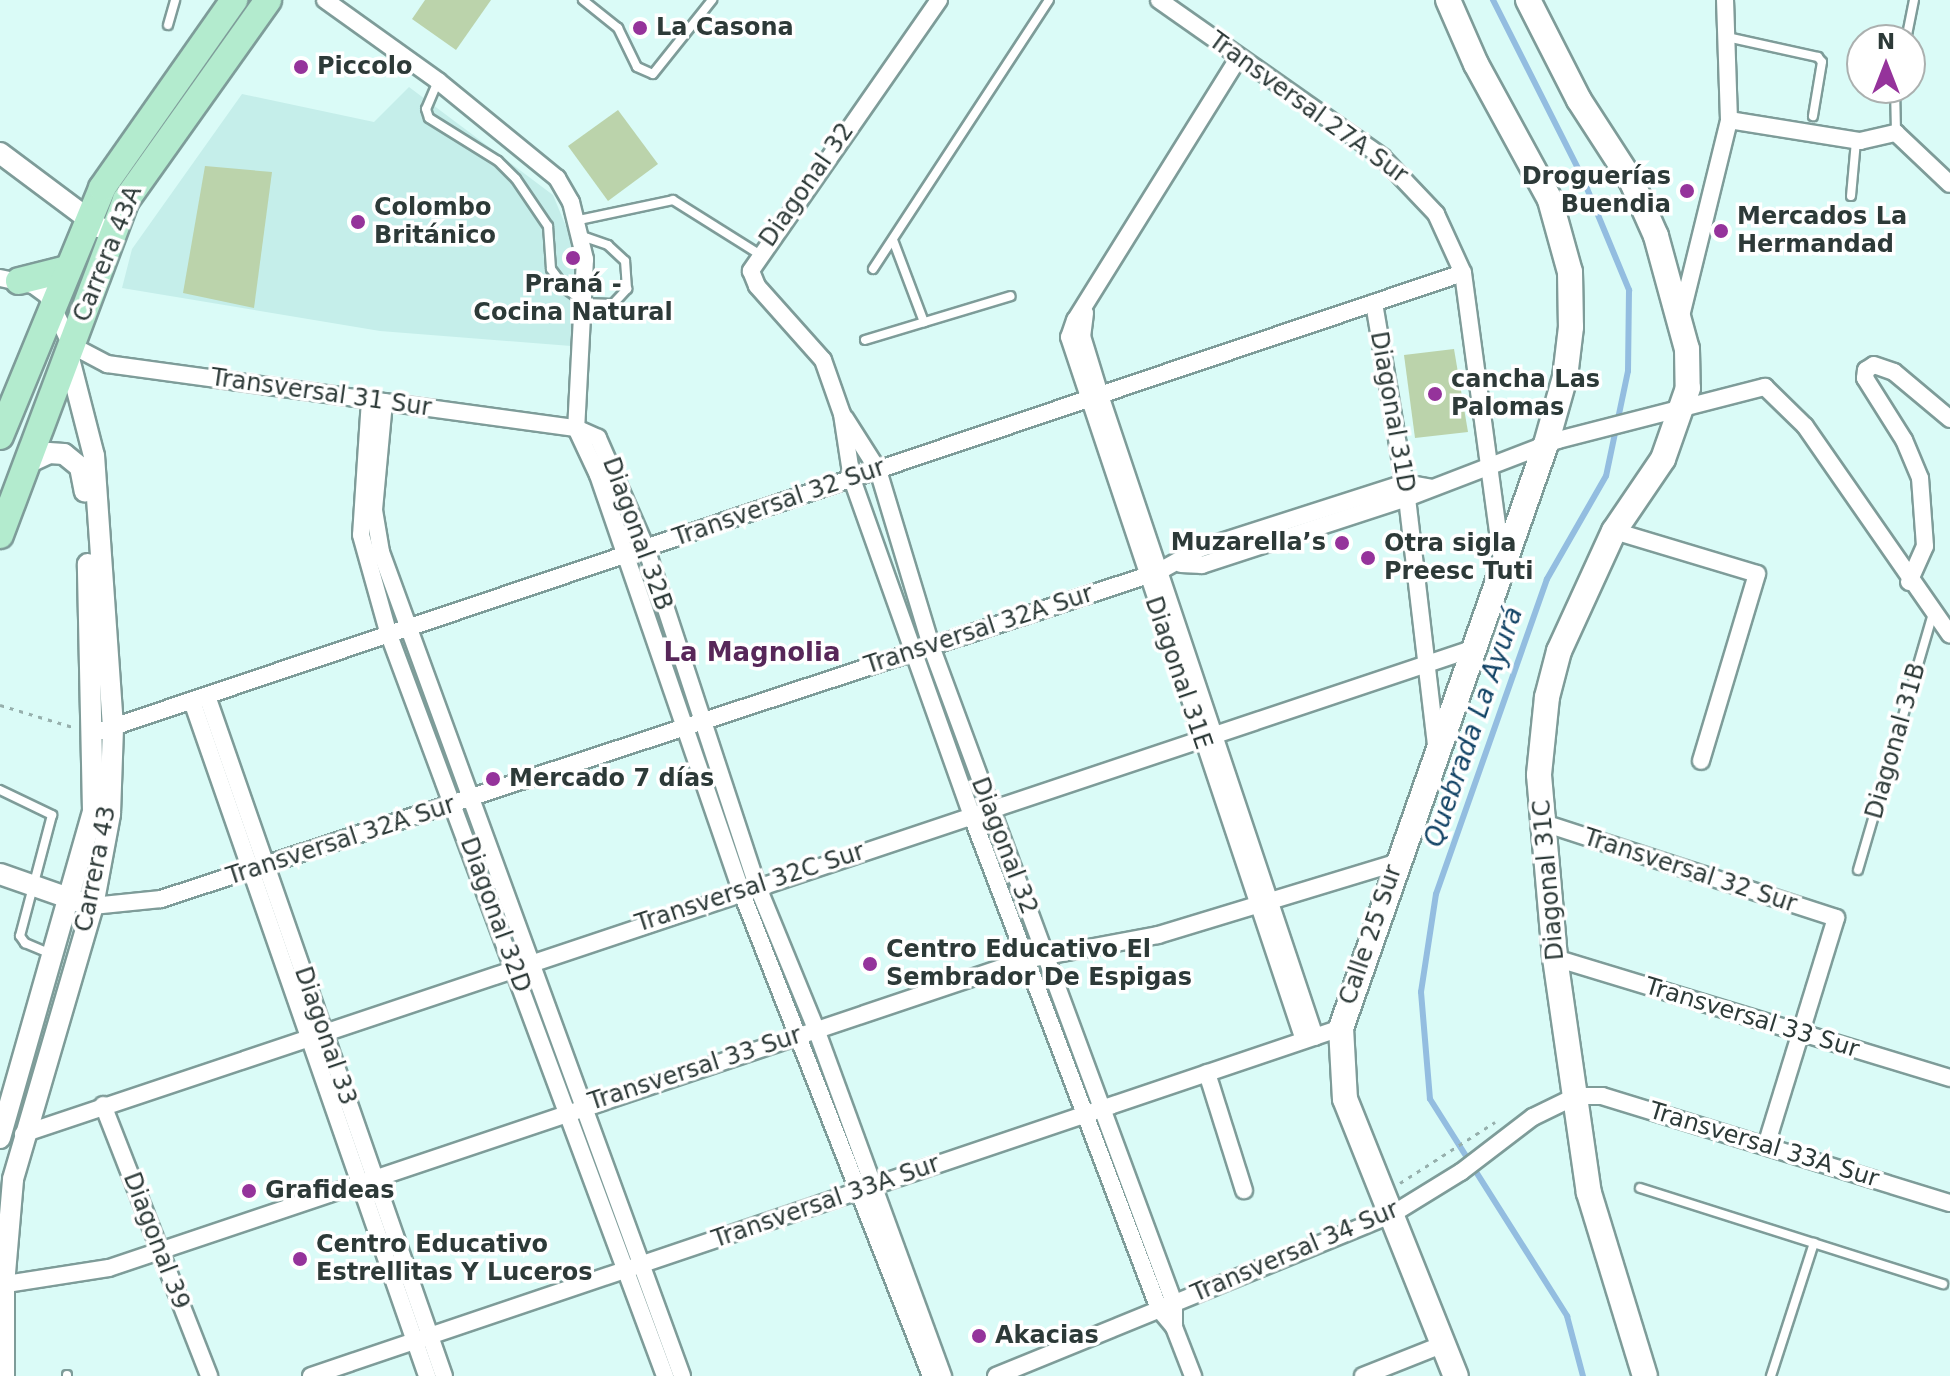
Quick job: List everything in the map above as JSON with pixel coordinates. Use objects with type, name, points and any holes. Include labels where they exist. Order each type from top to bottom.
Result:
[{"type":"main road","name":"Carrera 43A","points":[[2,426],[35,355],[87,221],[125,151],[234,0]]},
{"type":"main road","name":"Carrera 43A","points":[[0,535],[112,232],[146,166],[268,0]]},
{"type":"main road","name":"Calle 25 Sur","points":[[1448,0],[1476,64],[1550,200],[1570,272],[1565,377],[1556,441],[1503,573],[1437,760],[1395,863],[1341,1028],[1345,1099],[1456,1376]]},
{"type":"main road","name":"Diagonal 31C","points":[[1528,0],[1579,100],[1632,182],[1656,236],[1681,316],[1689,380],[1676,408],[1663,459],[1614,531],[1559,651],[1547,697],[1539,775],[1555,958],[1589,1193],[1645,1376]]},
{"type":"main road","points":[[9,279],[67,269]]},
{"type":"street","points":[[325,0],[438,81],[557,178],[580,228],[585,303],[576,428]]},
{"type":"street","name":"Diagonal 32","points":[[939,0],[759,254],[751,271],[757,286],[816,346],[842,414],[878,470],[931,646],[989,808],[1104,1108],[1167,1306],[1193,1376]]},
{"type":"street","name":"Transversal 27A Sur","points":[[1159,0],[1413,184],[1436,214],[1463,273]]},
{"type":"street","points":[[1681,316],[1729,120],[1725,0]]},
{"type":"street","name":"Diagonal 31E","points":[[1239,57],[1086,308],[1082,336],[1093,398],[1262,905],[1310,1039]]},
{"type":"street","points":[[1729,120],[1856,141],[1896,133],[1950,184]]},
{"type":"street","points":[[0,153],[87,221],[112,232]]},
{"type":"street","points":[[1463,273],[1503,573]]},
{"type":"street","name":"Transversal 32 Sur","points":[[104,730],[1463,273]]},
{"type":"street","points":[[9,279],[47,295],[70,350],[35,355]]},
{"type":"street","name":"Diagonal 31D","points":[[1374,303],[1406,490],[1437,760]]},
{"type":"street","name":"Transversal 31 Sur","points":[[70,350],[107,364],[576,428]]},
{"type":"street","name":"Carrera 43","points":[[0,1138],[71,900],[93,811],[104,730],[94,456],[82,392],[70,350]]},
{"type":"street","points":[[1909,582],[1925,546],[1920,478],[1904,440],[1865,378],[1866,370],[1874,365],[1894,372],[1950,419]]},
{"type":"street","points":[[1676,408],[1752,389],[1775,391],[1805,426],[1909,582],[1950,635]]},
{"type":"street","name":"Diagonal 32D","points":[[377,401],[375,531],[462,801],[633,1267],[665,1376]]},
{"type":"street","name":"Diagonal 32D","points":[[377,401],[361,535],[389,635],[462,801]]},
{"type":"street","name":"Transversal 32A Sur","points":[[0,874],[93,906],[161,899],[1152,574],[1181,564],[1199,549],[1406,490],[1431,488],[1556,441],[1676,408]]},
{"type":"street","name":"Diagonal 32","points":[[842,414],[852,479],[971,814],[1085,1114],[1167,1306]]},
{"type":"street","name":"Diagonal 32B","points":[[576,428],[598,438],[606,449],[646,548],[691,724]]},
{"type":"street","name":"Diagonal 32B","points":[[576,428],[592,459],[624,555],[691,724],[749,888],[943,1376]]},
{"type":"street","name":"Carrera 43","points":[[4,1376],[2,1285],[7,1219],[23,1134],[93,906],[110,814],[84,477],[64,454],[49,453],[28,463]]},
{"type":"street","points":[[1614,531],[1757,574],[1701,761]]},
{"type":"street","name":"Transversal 32C Sur","points":[[23,1134],[316,1032],[1479,646]]},
{"type":"street","name":"Diagonal 33","points":[[200,698],[422,1338],[444,1376]]},
{"type":"street","name":"Transversal 32 Sur","points":[[1544,823],[1836,918],[1800,1033]]},
{"type":"street","name":"Transversal 33 Sur","points":[[2,1285],[96,1271],[160,1252],[575,1109],[1025,960],[1158,935],[1395,863]]},
{"type":"street","name":"Transversal 33 Sur","points":[[1555,958],[1950,1078]]},
{"type":"street","name":"Transversal 33A Sur","points":[[311,1376],[1341,1028]]},
{"type":"street","points":[[1766,1145],[1800,1033]]},
{"type":"street","points":[[1207,1073],[1244,1190]]},
{"type":"street","name":"Transversal 33A Sur","points":[[1576,1096],[1602,1096],[1950,1203]]},
{"type":"street","name":"Transversal 34 Sur","points":[[996,1376],[1391,1215],[1461,1172],[1533,1117],[1576,1096]]},
{"type":"street","name":"Diagonal 39","points":[[103,1105],[209,1376]]},
{"type":"street","name":"Diagonal 32B","points":[[867,1188],[931,1376]]},
{"type":"street","name":"Diagonal 32D","points":[[633,1267],[682,1376]]},
{"type":"street","name":"Diagonal 33","points":[[422,1338],[427,1376]]},
{"type":"street","points":[[1363,1376],[1444,1344]]},
{"type":"lane","points":[[168,25],[175,0]]},
{"type":"lane","points":[[583,0],[613,21],[637,67],[653,74],[712,0]]},
{"type":"lane","points":[[873,269],[1049,0]]},
{"type":"lane","points":[[1909,24],[1914,0]]},
{"type":"lane","points":[[1727,37],[1818,57],[1822,62],[1813,116]]},
{"type":"lane","points":[[438,81],[426,109],[429,118],[508,169],[548,226],[551,269],[585,303],[613,304],[627,289],[628,271],[619,253],[580,228]]},
{"type":"lane","points":[[1895,104],[1896,133]]},
{"type":"lane","points":[[1851,196],[1856,141]]},
{"type":"lane","points":[[580,228],[673,200],[759,254]]},
{"type":"lane","points":[[893,240],[924,322]]},
{"type":"lane","points":[[865,340],[1011,296]]},
{"type":"lane","name":"Diagonal 31B","points":[[1858,870],[1933,612]]},
{"type":"lane","points":[[0,790],[52,815],[21,940],[56,955]]},
{"type":"lane","points":[[1640,1188],[1943,1284]]},
{"type":"lane","points":[[1771,1376],[1814,1243]]},
{"type":"path","points":[[0,705],[104,730]]},
{"type":"path","points":[[1393,1187],[1499,1120]]},
{"type":"shaded area","name":"Colombo Británico","points":[[409,87],[553,195],[582,265],[571,346],[380,331],[122,288],[132,249],[242,94],[374,122]]},
{"type":"green space","points":[[425,0],[491,0],[456,50],[412,19]]},
{"type":"green space","points":[[618,110],[658,164],[608,201],[568,146]]},
{"type":"green space","points":[[205,166],[272,172],[254,308],[183,293]]},
{"type":"green space","name":"cancha Las Palomas","points":[[1454,349],[1468,432],[1415,438],[1404,355]]},
{"type":"waterway","name":"Quebrada La Ayurá","points":[[1493,0],[1581,174],[1629,290],[1628,371],[1606,476],[1547,579],[1436,894],[1421,992],[1430,1099],[1567,1316],[1583,1376]]},
{"type":"place","name":"La Casona","points":[[640,28]]},
{"type":"place","name":"Piccolo","points":[[301,67]]},
{"type":"place","name":"Droguerías Buendia","points":[[1687,191]]},
{"type":"place","name":"Colombo Británico","points":[[358,222]]},
{"type":"place","name":"Mercados La Hermandad","points":[[1721,231]]},
{"type":"place","name":"Praná - Cocina Natural","points":[[573,258]]},
{"type":"place","name":"cancha Las Palomas","points":[[1435,394]]},
{"type":"place","name":"Muzarella’s","points":[[1342,543]]},
{"type":"place","name":"Otra sigla Preesc Tuti","points":[[1368,558]]},
{"type":"place","name":"Mercado 7 días","points":[[493,779]]},
{"type":"place","name":"Centro Educativo El Sembrador De Espigas","points":[[870,964]]},
{"type":"place","name":"Grafideas","points":[[249,1191]]},
{"type":"place","name":"Centro Educativo Estrellitas Y Luceros","points":[[300,1259]]},
{"type":"place","name":"Akacias","points":[[979,1336]]},
{"type":"district","name":"La Magnolia","points":[[752,653]]}]
